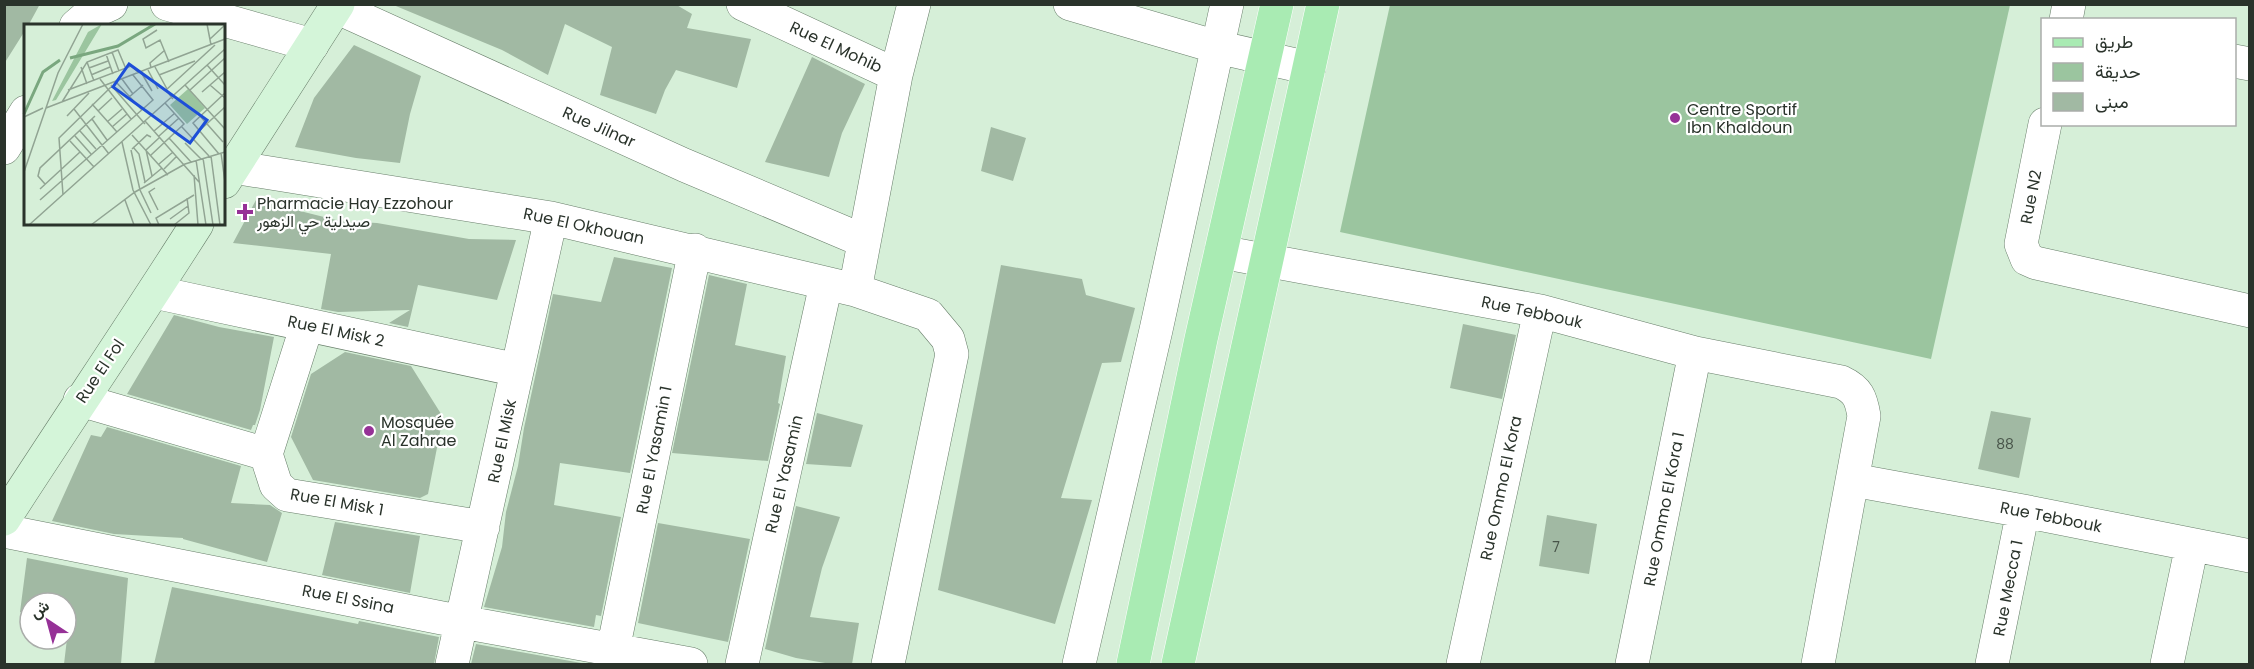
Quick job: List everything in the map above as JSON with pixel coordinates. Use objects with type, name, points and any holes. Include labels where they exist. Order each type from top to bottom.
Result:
[{"type":"main road","points":[[1133,664],[1201,339],[1277,4]]},
{"type":"main road","points":[[1178,664],[1323,4]]},
{"type":"street","points":[[78,24],[91,13],[111,4]]},
{"type":"street","points":[[167,4],[312,45]]},
{"type":"street","name":"Rue El Mohib","points":[[743,4],[896,75]]},
{"type":"street","name":"Rue El Yasamin","points":[[742,664],[841,287],[864,241],[896,75],[914,4]]},
{"type":"street","points":[[1079,664],[1156,330],[1227,4]]},
{"type":"street","points":[[1070,5],[1218,47],[1309,68]]},
{"type":"street","points":[[228,174],[337,6]]},
{"type":"street","name":"Rue Jilnar","points":[[337,6],[684,165],[864,241]]},
{"type":"street","points":[[5,147],[24,115]]},
{"type":"street","name":"Rue N2","points":[[2045,126],[2021,244],[2027,259],[2036,263],[2249,311]]},
{"type":"street","name":"Rue El Okhouan","points":[[228,174],[551,218],[695,250],[841,287],[928,315],[948,339],[952,354],[888,664]]},
{"type":"street","name":"Rue El Misk","points":[[452,664],[551,218]]},
{"type":"street","name":"Rue El Fol","points":[[4,519],[196,225]]},
{"type":"street","name":"Rue El Yasamin 1","points":[[613,650],[695,250]]},
{"type":"street","name":"Rue Tebbouk","points":[[1221,252],[1540,311],[1695,353],[1841,382],[1854,388],[1861,398],[1864,416],[1853,480],[2250,556]]},
{"type":"street","name":"Rue El Misk 2","points":[[154,292],[517,370]]},
{"type":"street","name":"Rue Ommo El Kora","points":[[1463,664],[1540,311]]},
{"type":"street","points":[[80,400],[267,453],[307,325]]},
{"type":"street","points":[[1156,330],[1201,339]]},
{"type":"street","name":"Rue Ommo El Kora 1","points":[[1632,664],[1695,353]]},
{"type":"street","name":"Rue El Misk 1","points":[[267,453],[276,485],[287,495],[483,527]]},
{"type":"street","points":[[1818,664],[1853,480]]},
{"type":"street","name":"Rue Mecca 1","points":[[1992,664],[2023,511]]},
{"type":"street","name":"Rue El Ssina","points":[[4,531],[462,622],[692,664]]},
{"type":"street","points":[[2167,664],[2192,545]]},
{"type":"green space","name":"Centre Sportif Ibn Khaldoun","points":[[1390,5],[2010,5],[1931,359],[1340,232]]},
{"type":"building","points":[[4,4],[40,4],[29,24],[24,24],[24,32],[4,64]]},
{"type":"building","points":[[391,4],[675,4],[692,14],[687,28],[751,39],[737,88],[676,70],[656,114],[600,95],[612,47],[565,24],[548,75],[502,50]]},
{"type":"building","points":[[354,45],[421,76],[400,163],[295,147],[314,98]]},
{"type":"building","points":[[812,57],[865,84],[842,133],[829,177],[765,162]]},
{"type":"building","points":[[991,127],[1026,138],[1013,181],[981,171]]},
{"type":"building","points":[[256,200],[340,221],[377,223],[469,239],[516,240],[497,300],[418,285],[408,327],[389,323],[410,310],[338,312],[321,309],[331,254],[233,243]]},
{"type":"building","points":[[614,257],[672,268],[630,473],[560,463],[554,505],[621,517],[601,616],[596,615],[594,627],[484,607],[502,547],[506,512],[518,466],[553,294],[601,302]]},
{"type":"building","points":[[1001,265],[1082,279],[1086,295],[1135,308],[1121,362],[1102,363],[1061,498],[1092,500],[1055,624],[938,590]]},
{"type":"building","points":[[709,275],[747,284],[735,345],[786,356],[778,403],[780,404],[768,461],[672,453]]},
{"type":"building","points":[[174,315],[219,327],[274,337],[260,410],[251,430],[127,394]]},
{"type":"building","points":[[1463,324],[1516,335],[1502,399],[1450,388]]},
{"type":"building","name":"Mosquée Al Zahrae","points":[[345,352],[411,366],[443,417],[428,494],[420,498],[313,480],[291,437],[311,374]]},
{"type":"building","points":[[1991,411],[2031,418],[2019,478],[1978,469]]},
{"type":"building","points":[[817,413],[863,425],[851,467],[806,464]]},
{"type":"building","points":[[107,427],[241,466],[231,503],[270,505],[282,513],[267,562],[183,538],[114,534],[52,521],[91,435],[101,437]]},
{"type":"building","points":[[796,506],[840,517],[822,568],[810,617],[859,623],[852,664],[831,664],[796,658],[765,649]]},
{"type":"building","points":[[1547,515],[1597,524],[1589,574],[1539,566]]},
{"type":"building","points":[[335,522],[420,536],[410,593],[322,575]]},
{"type":"building","points":[[658,523],[750,539],[728,642],[638,623]]},
{"type":"building","points":[[27,558],[128,578],[121,664],[64,664],[66,651],[78,651],[78,591],[23,591]]},
{"type":"building","points":[[172,587],[358,624],[359,621],[439,637],[434,664],[154,664]]},
{"type":"building","points":[[476,644],[587,664],[471,664]]},
{"type":"place","name":"Centre Sportif Ibn Khaldoun","points":[[1675,118]]},
{"type":"place","name":"Pharmacie Hay Ezzohour صيدلية حي الزهور","points":[[245,212]]},
{"type":"place","name":"Mosquée Al Zahrae","points":[[369,431]]}]
